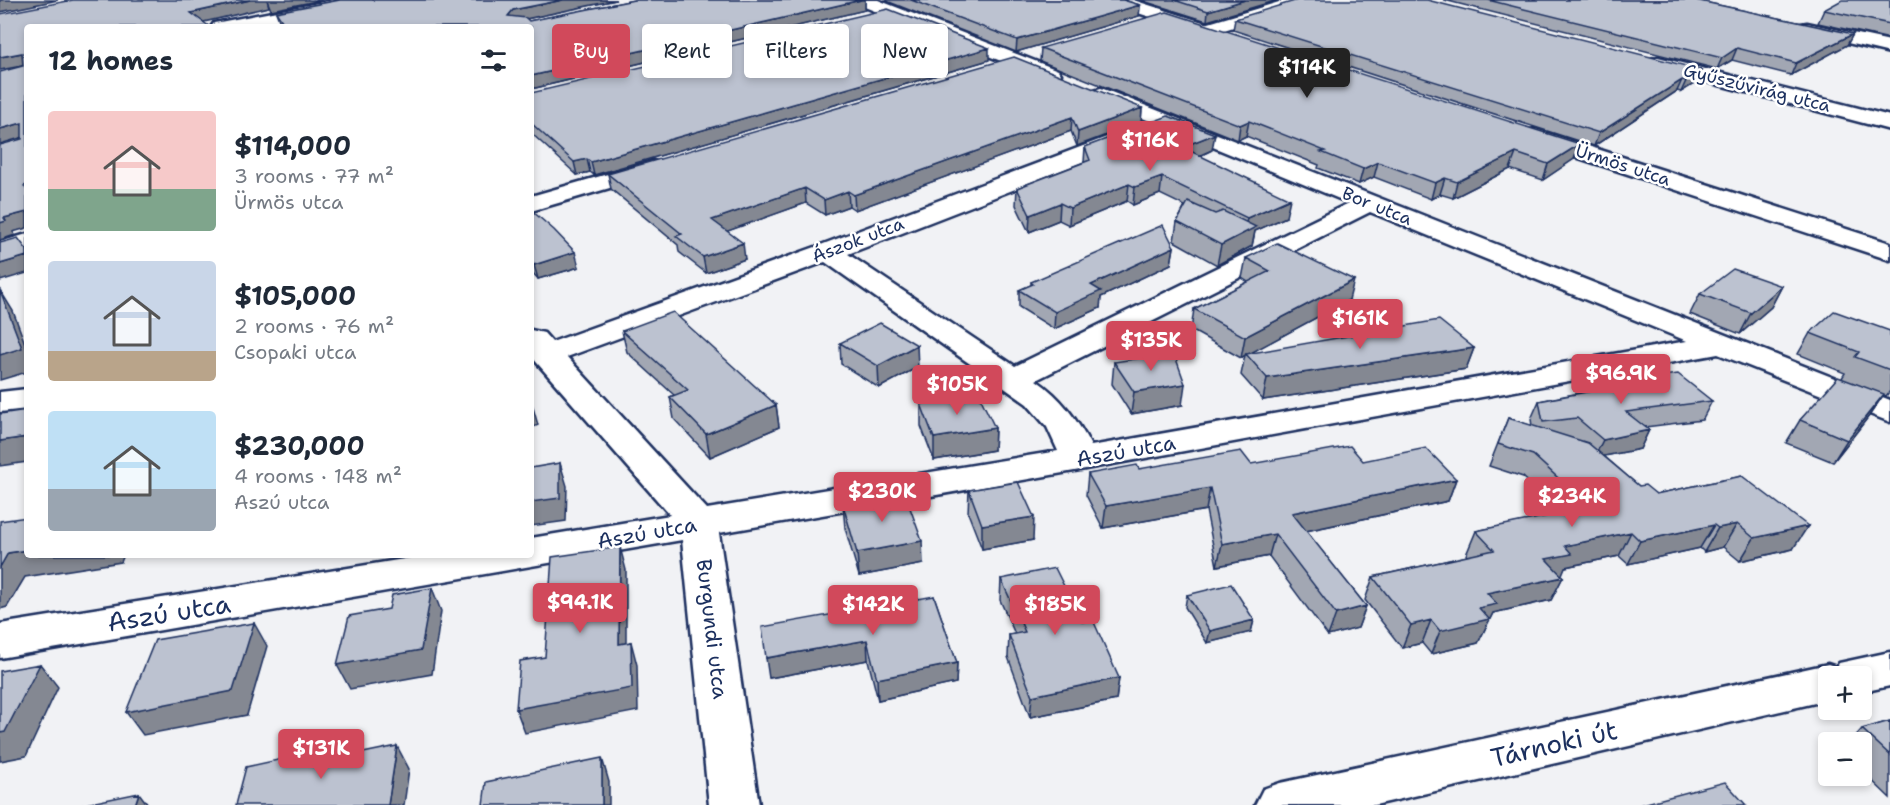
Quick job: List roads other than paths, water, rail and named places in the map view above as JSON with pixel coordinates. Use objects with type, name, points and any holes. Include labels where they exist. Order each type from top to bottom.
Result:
[{"type":"street","points":[[247,24],[360,0]]},
{"type":"street","points":[[1116,0],[1242,40]]},
{"type":"street","points":[[1208,29],[1304,0]]},
{"type":"street","points":[[227,8],[241,24]]},
{"type":"street","name":"Bor utca","points":[[860,10],[891,11],[1890,412]]},
{"type":"street","points":[[1132,26],[1166,16]]},
{"type":"street","points":[[1786,23],[1890,47]]},
{"type":"street","points":[[984,71],[1052,50]]},
{"type":"street","name":"Gyűszűvirág utca","points":[[1635,57],[1890,123]]},
{"type":"street","name":"Ászok utca","points":[[539,345],[828,252],[1168,121]]},
{"type":"street","name":"Ürmös utca","points":[[1515,130],[1890,252]]},
{"type":"street","points":[[534,203],[678,161]]},
{"type":"street","points":[[1014,379],[1368,202]]},
{"type":"street","points":[[0,250],[24,243]]},
{"type":"street","points":[[828,252],[1039,397],[1062,424],[1080,459]]},
{"type":"street","name":"Aszú utca","points":[[534,552],[1080,459],[1721,344]]},
{"type":"street","points":[[539,345],[699,524]]},
{"type":"street","points":[[0,402],[24,399]]},
{"type":"street","name":"Burgundi utca","points":[[699,524],[734,805]]},
{"type":"street","name":"Aszú utca","points":[[0,641],[497,558]]},
{"type":"street","points":[[1872,673],[1890,669]]},
{"type":"street","name":"Tárnoki út","points":[[1280,805],[1818,684]]}]
